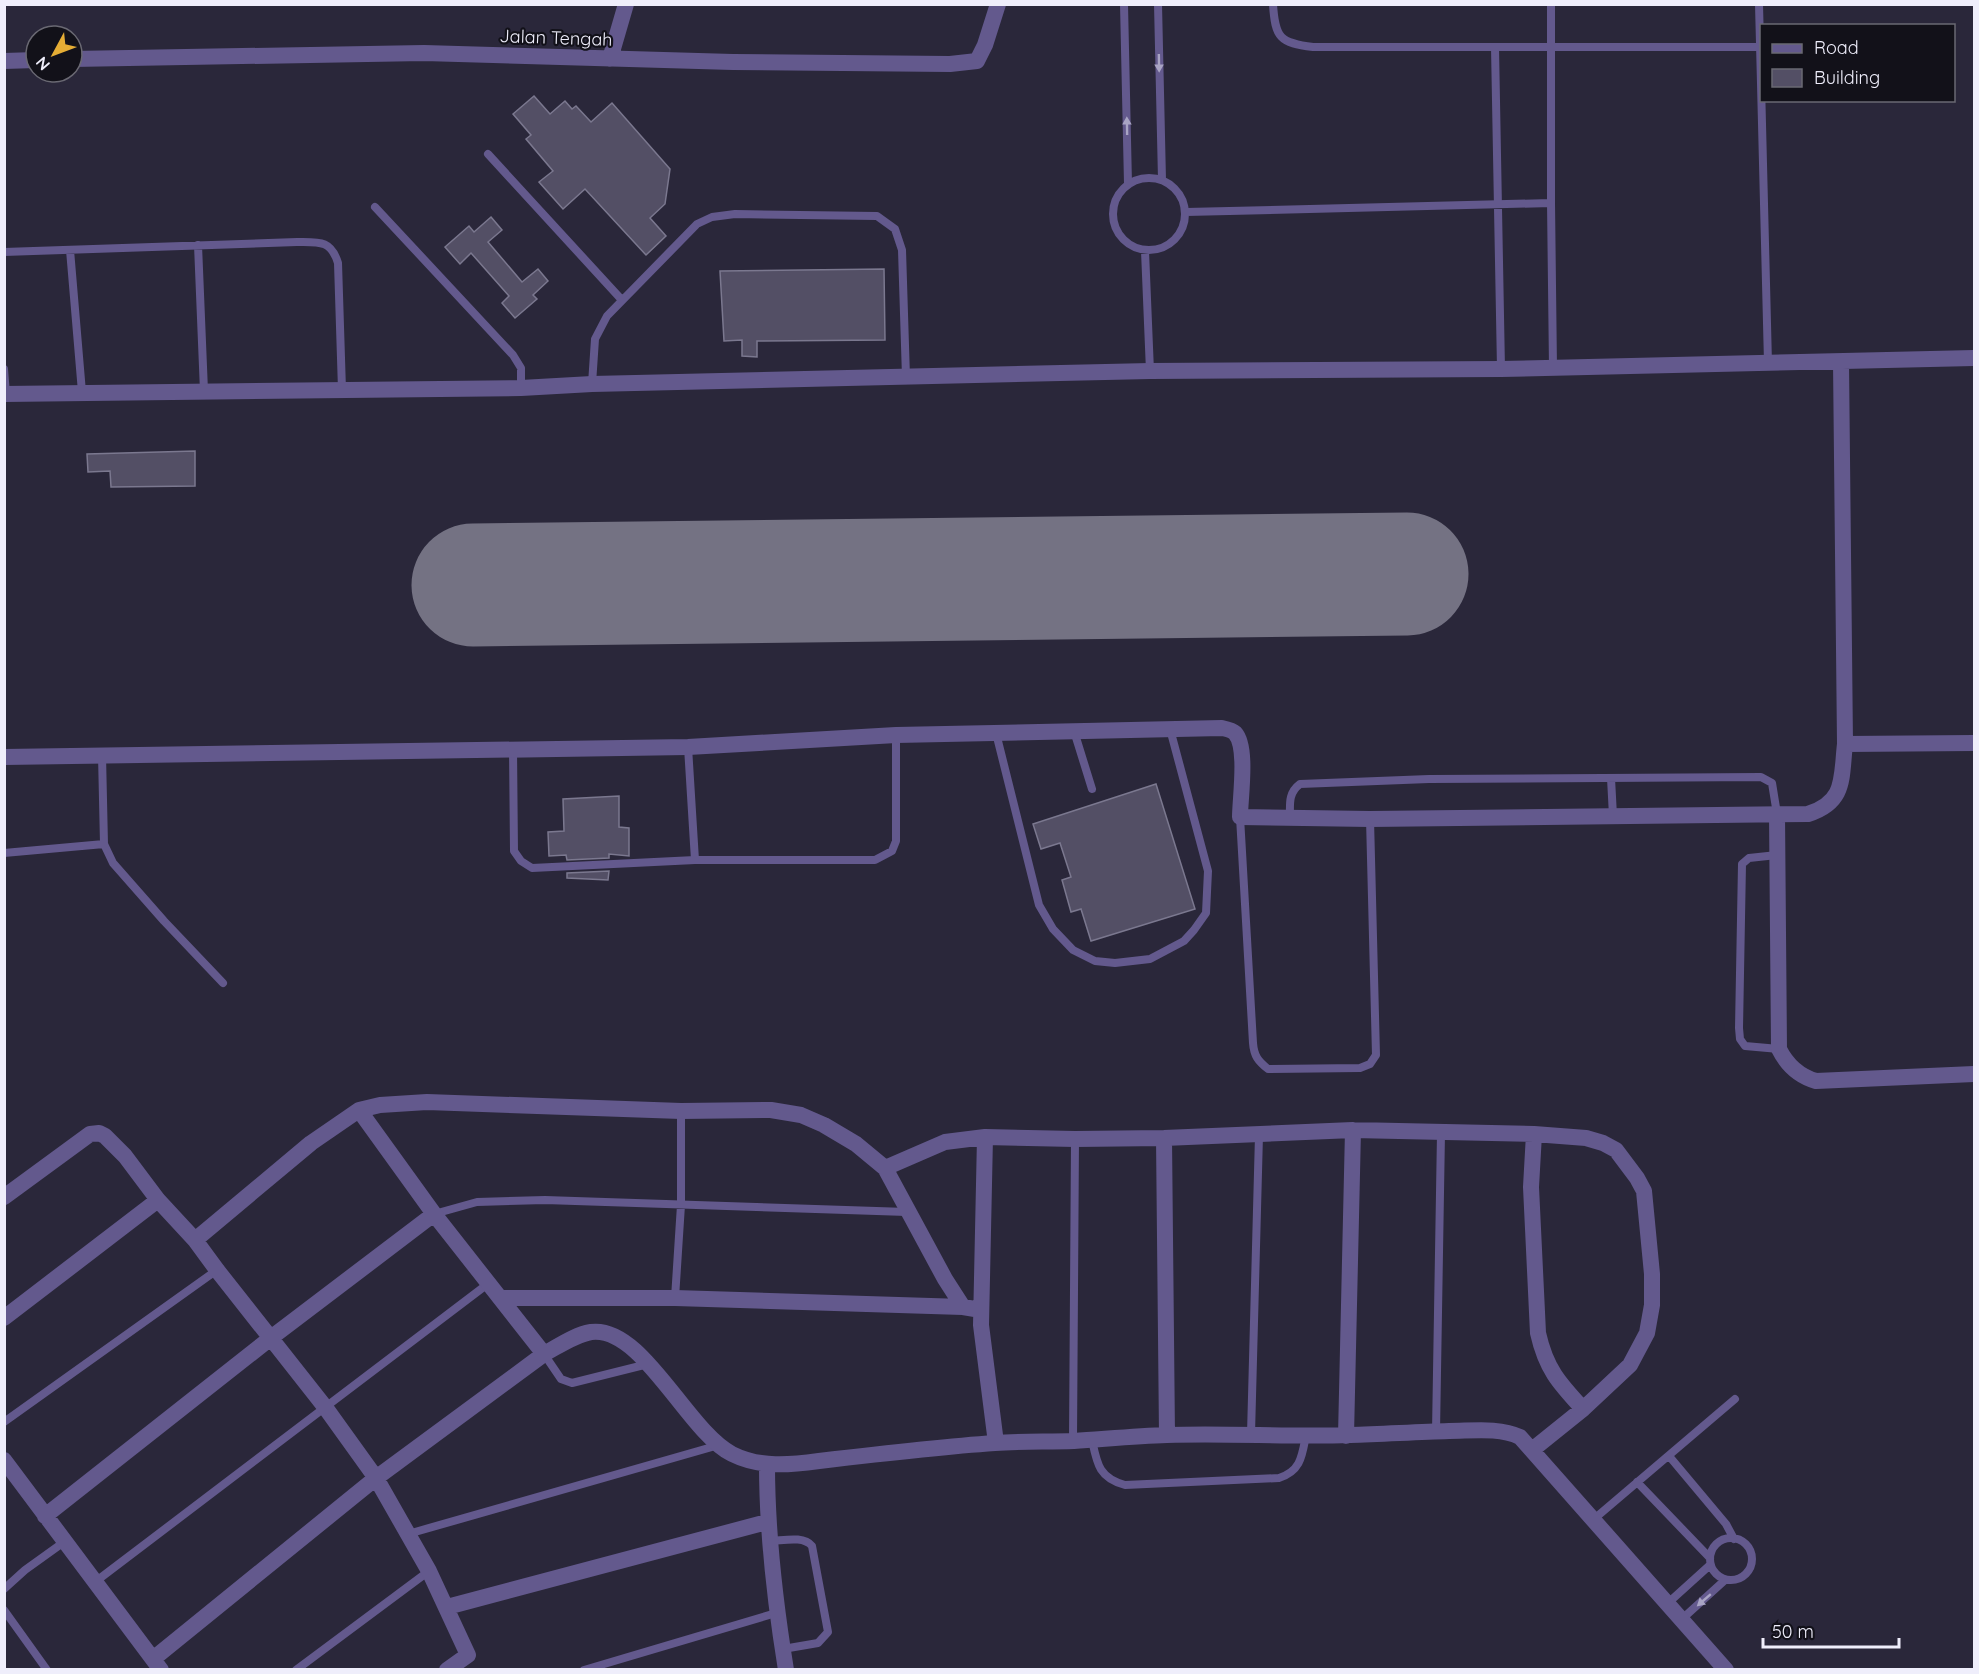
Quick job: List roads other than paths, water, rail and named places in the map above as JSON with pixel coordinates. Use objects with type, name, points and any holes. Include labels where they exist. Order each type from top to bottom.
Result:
[{"type":"street","points":[[610,59],[626,4]]},
{"type":"street","name":"Jalan Tengah","points":[[84,59],[424,53],[883,64],[970,63],[977,62],[981,55],[998,4]]},
{"type":"street","points":[[4,61],[24,60]]},
{"type":"street","points":[[5,394],[521,388],[592,384],[1150,371],[1502,369],[1974,358]]},
{"type":"street","points":[[4,757],[688,747],[896,735],[1222,728],[1233,732],[1239,740],[1242,753],[1240,817],[1370,819],[1808,814],[1825,809],[1836,796],[1841,783],[1845,744],[1841,362]]},
{"type":"street","points":[[1845,744],[1974,743]]},
{"type":"street","points":[[1777,814],[1779,1049],[1785,1060],[1796,1071],[1816,1081],[1974,1074]]},
{"type":"street","points":[[195,1239],[311,1143],[359,1110],[380,1105],[427,1101],[681,1111],[771,1110],[801,1115],[824,1125],[856,1144],[885,1168],[907,1212],[963,1307]]},
{"type":"street","points":[[359,1110],[434,1214],[490,1282],[544,1354]]},
{"type":"street","points":[[885,1168],[945,1142],[985,1137],[1164,1138],[1353,1131],[1534,1134],[1586,1138],[1603,1143],[1616,1150],[1644,1191],[1652,1274],[1652,1305],[1647,1333],[1630,1365],[1583,1409],[1532,1450]]},
{"type":"street","points":[[1346,1436],[1353,1131]]},
{"type":"street","points":[[4,1197],[90,1134],[99,1133],[105,1136],[125,1156],[158,1200],[195,1239],[325,1407],[376,1478],[429,1571],[472,1662],[447,1670]]},
{"type":"street","points":[[1534,1134],[1531,1187],[1538,1333],[1550,1369],[1583,1409]]},
{"type":"street","points":[[985,1137],[981,1310],[996,1443]]},
{"type":"street","points":[[1164,1138],[1167,1435]]},
{"type":"street","points":[[4,1318],[158,1200]]},
{"type":"street","points":[[45,1516],[434,1214]]},
{"type":"street","points":[[501,1299],[675,1298],[963,1307],[981,1310]]},
{"type":"street","points":[[4,1460],[157,1664],[376,1478],[544,1354],[581,1335],[605,1332],[618,1337],[649,1364],[700,1428],[719,1445],[732,1454],[767,1465],[996,1443],[1167,1435],[1346,1436],[1509,1432],[1520,1437],[1532,1450],[1726,1670]]},
{"type":"street","points":[[767,1465],[767,1522],[776,1613],[786,1670]]},
{"type":"street","points":[[447,1607],[767,1522]]},
{"type":"lane","points":[[1124,4],[1128,184]]},
{"type":"lane","points":[[1158,4],[1162,180]]},
{"type":"lane","points":[[1273,4],[1275,28],[1284,40],[1293,45],[1323,47],[1760,47],[1759,4]]},
{"type":"lane","points":[[1551,4],[1553,368]]},
{"type":"lane","points":[[1495,47],[1502,369]]},
{"type":"lane","points":[[1761,102],[1768,363]]},
{"type":"lane","points":[[488,154],[621,299]]},
{"type":"lane","points":[[1150,177],[1162,180],[1174,187],[1182,198],[1186,212],[1185,223],[1175,241],[1166,247],[1145,251],[1137,249],[1122,239],[1114,223],[1113,214],[1117,198],[1128,184],[1150,177]]},
{"type":"lane","points":[[1186,212],[1551,203]]},
{"type":"lane","points":[[375,207],[513,355],[521,368],[521,388]]},
{"type":"lane","points":[[592,384],[595,339],[603,321],[621,299],[697,224],[712,217],[735,214],[877,216],[895,229],[902,250],[906,377]]},
{"type":"lane","points":[[4,252],[305,242],[328,245],[334,250],[338,263],[342,390]]},
{"type":"lane","points":[[198,245],[204,391]]},
{"type":"lane","points":[[70,250],[82,392]]},
{"type":"lane","points":[[1145,251],[1150,371]]},
{"type":"lane","points":[[4,369],[5,394]]},
{"type":"lane","points":[[996,734],[1039,905],[1053,929],[1073,950],[1095,961],[1115,963],[1150,959],[1169,951],[1184,941],[1206,913],[1208,871],[1170,729]]},
{"type":"lane","points":[[1074,731],[1092,789]]},
{"type":"lane","points":[[513,748],[514,851],[521,861],[532,868],[695,860],[875,860],[892,851],[896,841],[896,735]]},
{"type":"lane","points":[[688,747],[695,860]]},
{"type":"lane","points":[[102,754],[104,844],[113,863],[164,921],[224,983]]},
{"type":"lane","points":[[1290,818],[1290,798],[1294,789],[1300,784],[1429,779],[1761,777],[1772,783],[1777,814]]},
{"type":"lane","points":[[1611,778],[1613,816]]},
{"type":"lane","points":[[1240,817],[1254,1054],[1259,1062],[1269,1069],[1360,1068],[1370,1064],[1376,1055],[1370,819]]},
{"type":"lane","points":[[4,853],[104,844]]},
{"type":"lane","points":[[1777,855],[1749,858],[1742,864],[1739,1028],[1740,1039],[1745,1046],[1779,1049]]},
{"type":"lane","points":[[675,1298],[681,1205],[681,1111]]},
{"type":"lane","points":[[1436,1432],[1441,1133]]},
{"type":"lane","points":[[1251,1434],[1259,1135]]},
{"type":"lane","points":[[1073,1441],[1075,1139]]},
{"type":"lane","points":[[434,1214],[463,1205],[496,1201],[545,1200],[907,1212]]},
{"type":"lane","points":[[4,1422],[217,1270]]},
{"type":"lane","points":[[95,1582],[490,1282]]},
{"type":"lane","points":[[544,1354],[561,1379],[573,1383],[649,1364]]},
{"type":"lane","points":[[1594,1519],[1735,1399]]},
{"type":"lane","points":[[1092,1440],[1097,1466],[1116,1483],[1125,1485],[1279,1478],[1288,1475],[1300,1462],[1306,1435]]},
{"type":"lane","points":[[408,1534],[719,1445]]},
{"type":"lane","points":[[1669,1456],[1726,1524],[1734,1539]]},
{"type":"lane","points":[[1637,1482],[1710,1561],[1719,1577],[1725,1580],[1740,1578],[1750,1567],[1752,1560],[1747,1546],[1734,1539],[1728,1538],[1718,1543],[1710,1561],[1668,1603]]},
{"type":"lane","points":[[770,1541],[801,1540],[812,1546],[828,1632],[818,1643],[783,1649]]},
{"type":"lane","points":[[4,1589],[25,1570],[64,1542]]},
{"type":"lane","points":[[296,1670],[429,1571]]},
{"type":"lane","points":[[1682,1619],[1725,1580]]},
{"type":"lane","points":[[4,1610],[47,1670]]},
{"type":"lane","points":[[584,1670],[776,1613]]}]
